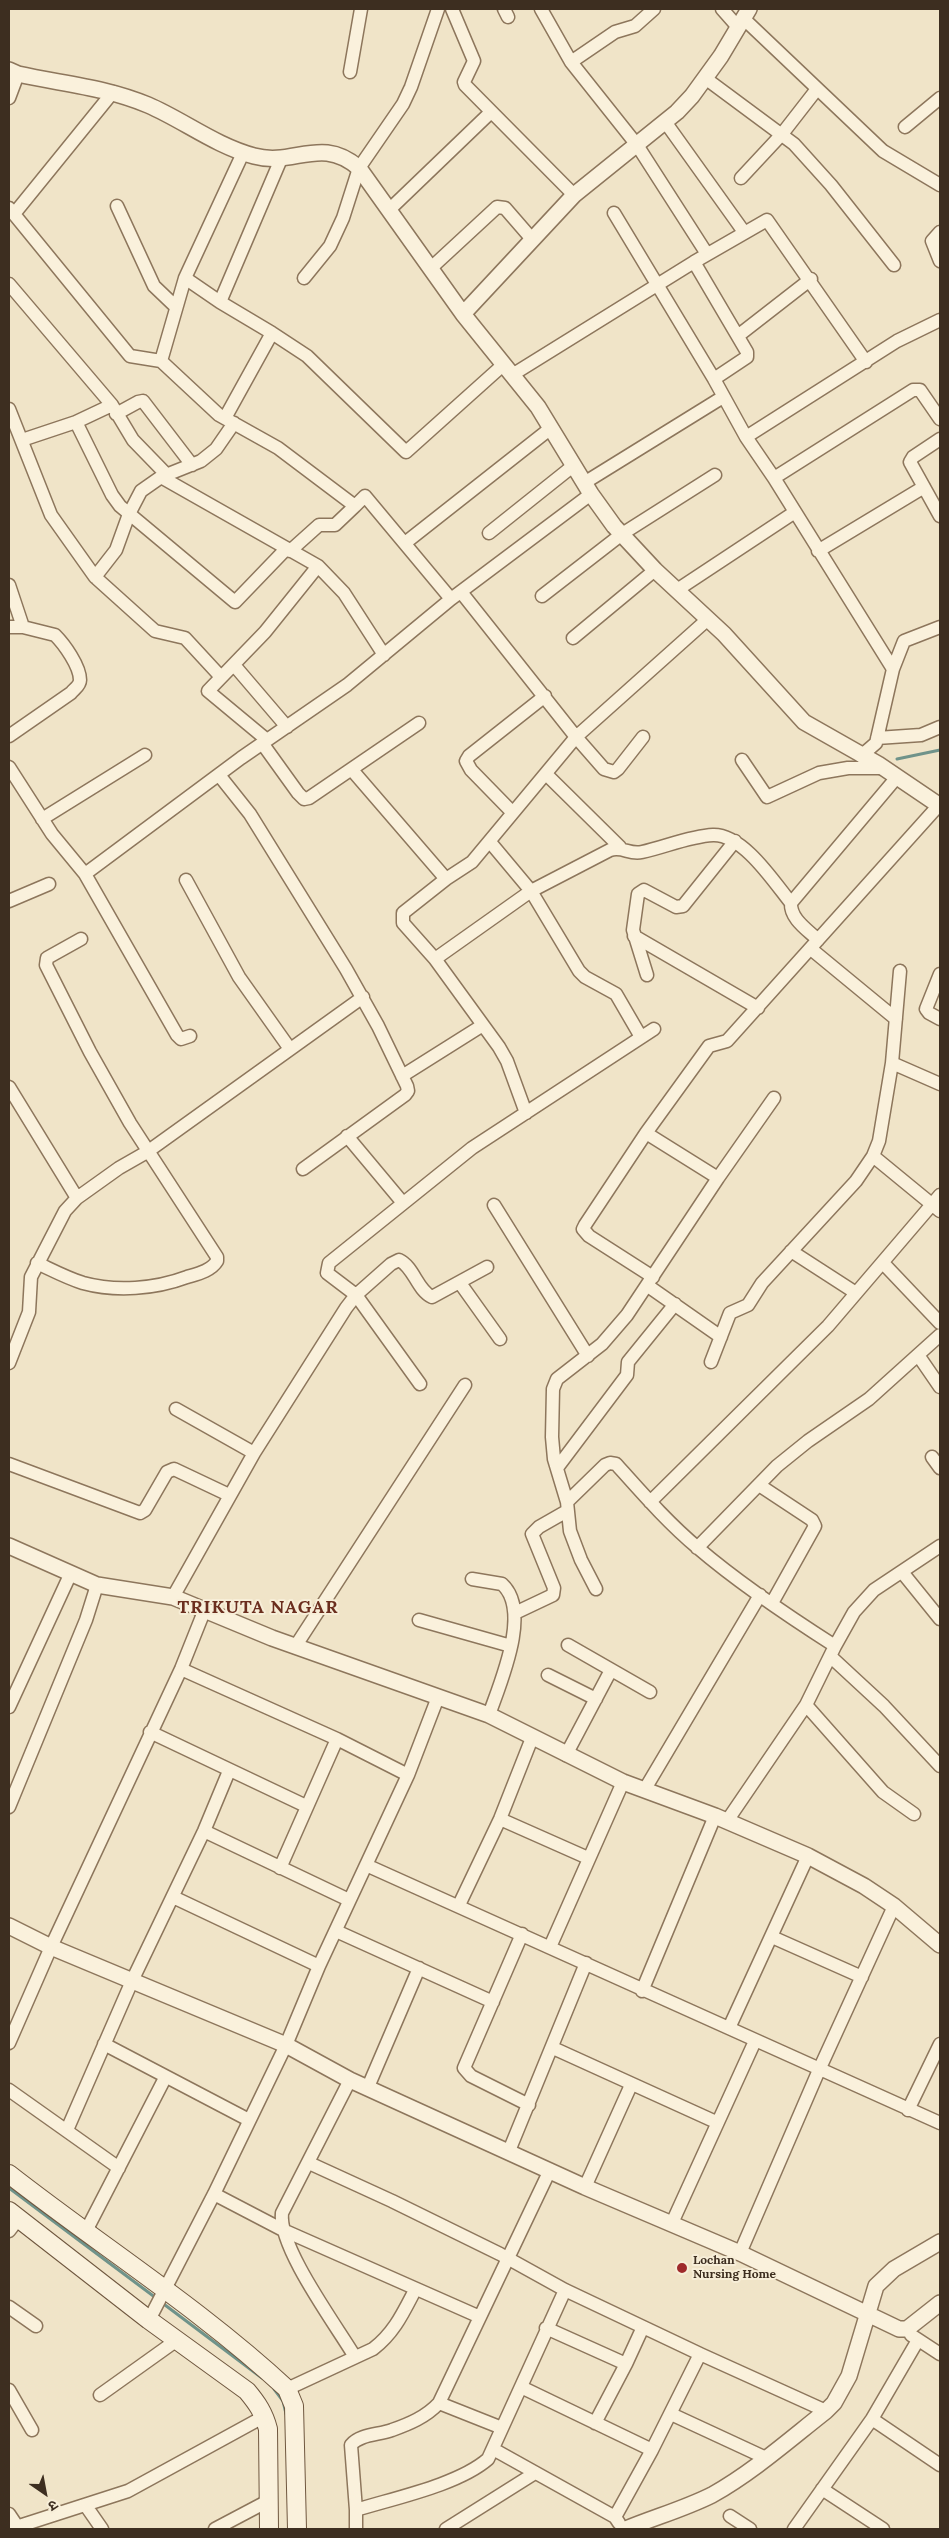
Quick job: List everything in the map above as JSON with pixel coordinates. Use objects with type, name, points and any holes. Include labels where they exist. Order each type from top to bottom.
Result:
[{"type":"main road","points":[[9,2174],[287,2389],[294,2406],[268,2501],[269,2529]]},
{"type":"main road","points":[[12,2220],[151,2316],[177,2340],[247,2391],[265,2416],[268,2429],[283,2450],[297,2529]]},
{"type":"street","points":[[350,72],[361,9]]},
{"type":"street","points":[[304,278],[330,246],[337,233],[359,168],[402,104],[411,87],[438,9]]},
{"type":"street","points":[[452,9],[474,61],[464,82],[491,112],[574,195]]},
{"type":"street","points":[[541,9],[571,62],[638,145],[708,254]]},
{"type":"street","points":[[571,62],[616,32],[635,26],[654,9]]},
{"type":"street","points":[[722,9],[743,17],[816,89],[883,151],[939,183]]},
{"type":"street","points":[[463,314],[531,238],[574,195],[666,123],[692,96],[743,17]]},
{"type":"street","points":[[9,98],[14,72],[113,92],[149,106],[243,153],[255,157],[281,158],[328,152],[351,161],[359,168],[463,314],[551,428],[587,489],[622,534],[655,570],[708,619],[793,712],[816,730],[873,762],[940,806],[727,1041],[709,1046],[646,1133],[584,1229],[589,1236],[651,1282],[675,1304],[721,1337]]},
{"type":"street","points":[[705,78],[782,134],[831,185],[894,265]]},
{"type":"street","points":[[741,178],[782,134],[816,89]]},
{"type":"street","points":[[113,92],[11,211],[125,352],[139,359],[161,361],[211,409],[278,448],[355,506]]},
{"type":"street","points":[[905,127],[940,98]]},
{"type":"street","points":[[389,210],[491,112]]},
{"type":"street","points":[[666,123],[744,232]]},
{"type":"street","points":[[161,361],[186,278],[243,153]]},
{"type":"street","points":[[220,302],[281,158]]},
{"type":"street","points":[[117,206],[154,286],[176,307]]},
{"type":"street","points":[[431,268],[498,207],[505,208],[531,238]]},
{"type":"street","points":[[614,213],[714,379],[746,437],[774,478],[893,670]]},
{"type":"street","points":[[186,278],[220,302],[272,332],[307,356],[406,452],[508,370],[658,286],[694,262],[767,220],[866,362]]},
{"type":"street","points":[[940,232],[932,241],[940,261]]},
{"type":"street","points":[[694,262],[739,335],[747,352],[747,357],[714,379]]},
{"type":"street","points":[[739,335],[810,280]]},
{"type":"street","points":[[9,284],[114,409],[133,440],[163,476],[318,566],[344,594],[384,654]]},
{"type":"street","points":[[746,437],[911,333],[940,320]]},
{"type":"street","points":[[95,577],[116,550],[129,514],[141,491],[148,484],[163,476],[201,462],[216,449],[272,332]]},
{"type":"street","points":[[774,478],[914,390],[920,390],[940,420]]},
{"type":"street","points":[[85,874],[264,742],[347,685],[587,489],[723,398]]},
{"type":"street","points":[[22,440],[143,401],[192,465]]},
{"type":"street","points":[[9,409],[52,515],[95,577],[155,631],[185,638],[221,677]]},
{"type":"street","points":[[76,422],[112,495],[129,514],[235,602],[288,550],[319,525],[335,525],[365,496],[405,543],[456,595],[545,696],[576,737],[604,769],[614,772],[643,737]]},
{"type":"street","points":[[405,543],[551,428]]},
{"type":"street","points":[[940,439],[912,457],[910,462],[940,516]]},
{"type":"street","points":[[489,533],[574,466]]},
{"type":"street","points":[[542,596],[622,534],[715,475]]},
{"type":"street","points":[[818,551],[924,486]]},
{"type":"street","points":[[677,590],[795,512]]},
{"type":"street","points":[[318,566],[265,632],[208,691],[264,742],[304,799],[315,796],[419,723]]},
{"type":"street","points":[[573,638],[655,570]]},
{"type":"street","points":[[9,585],[23,627]]},
{"type":"street","points":[[526,1113],[507,1061],[435,959],[401,918],[406,909],[472,862],[576,737],[708,619]]},
{"type":"street","points":[[9,628],[23,627],[55,634],[73,662],[80,680],[78,686],[71,693],[9,736]]},
{"type":"street","points":[[873,762],[871,748],[877,738],[893,670],[904,641],[940,627]]},
{"type":"street","points":[[234,664],[287,727]]},
{"type":"street","points":[[512,812],[471,770],[466,761],[545,696]]},
{"type":"street","points":[[877,738],[909,737],[930,733],[940,727]]},
{"type":"street","points":[[42,819],[145,755]]},
{"type":"street","points":[[742,760],[767,797],[819,773],[873,762]]},
{"type":"street","points":[[9,767],[65,852],[85,874],[177,1036],[181,1038],[190,1036]]},
{"type":"street","points":[[352,770],[446,879]]},
{"type":"street","points":[[220,774],[250,814],[362,997],[408,1091],[304,1169]]},
{"type":"street","points":[[546,774],[620,847],[640,852],[713,835],[723,836],[735,841],[761,867],[791,903],[791,911],[814,944],[896,1019]]},
{"type":"street","points":[[791,903],[897,777]]},
{"type":"street","points":[[647,975],[634,936],[633,923],[638,894],[644,890],[676,907],[683,906],[735,841]]},
{"type":"street","points":[[490,842],[531,891],[579,971],[585,977],[616,994],[641,1037]]},
{"type":"street","points":[[435,959],[531,891],[610,850],[620,847]]},
{"type":"street","points":[[186,880],[239,976],[290,1049]]},
{"type":"street","points":[[9,901],[49,884]]},
{"type":"street","points":[[634,936],[758,1008]]},
{"type":"street","points":[[37,1263],[85,1283],[119,1287],[161,1286],[214,1266],[217,1256],[147,1152],[90,1052],[46,964],[47,958],[81,939]]},
{"type":"street","points":[[711,1362],[730,1313],[748,1305],[762,1282],[865,1170],[873,1156],[879,1141],[892,1063],[900,970]]},
{"type":"street","points":[[940,974],[926,1009],[929,1014],[940,1019]]},
{"type":"street","points":[[9,1363],[29,1312],[31,1277],[65,1211],[77,1198],[119,1168],[147,1152],[362,997]]},
{"type":"street","points":[[402,1076],[483,1025]]},
{"type":"street","points":[[420,1384],[356,1295],[326,1273],[326,1267],[333,1259],[472,1148],[654,1029]]},
{"type":"street","points":[[892,1063],[940,1084]]},
{"type":"street","points":[[9,1087],[77,1198]]},
{"type":"street","points":[[596,1589],[575,1546],[557,1468],[552,1437],[553,1389],[557,1379],[588,1356],[616,1329],[651,1282],[718,1178],[774,1098]]},
{"type":"street","points":[[646,1133],[718,1178]]},
{"type":"street","points":[[347,1136],[403,1203]]},
{"type":"street","points":[[650,1502],[828,1326],[938,1204],[873,1156]]},
{"type":"street","points":[[494,1205],[588,1356]]},
{"type":"street","points":[[791,1251],[856,1294]]},
{"type":"street","points":[[173,1597],[254,1453],[356,1295],[391,1264],[399,1260],[406,1265],[427,1294],[432,1297],[488,1266]]},
{"type":"street","points":[[883,1263],[940,1323]]},
{"type":"street","points":[[460,1282],[500,1339]]},
{"type":"street","points":[[557,1468],[627,1375],[628,1362],[675,1304]]},
{"type":"street","points":[[697,1548],[794,1452],[868,1399],[940,1334]]},
{"type":"street","points":[[918,1355],[940,1387]]},
{"type":"street","points":[[295,1647],[465,1385]]},
{"type":"street","points":[[176,1409],[254,1453]]},
{"type":"street","points":[[932,1457],[940,1468]]},
{"type":"street","points":[[515,1613],[553,1595],[554,1588],[532,1534],[567,1506],[610,1463],[616,1464],[650,1502],[697,1548],[772,1603],[832,1651],[940,1766]]},
{"type":"street","points":[[9,1464],[140,1513],[145,1510],[168,1472],[174,1469],[229,1495]]},
{"type":"street","points":[[759,1485],[812,1520],[815,1526],[772,1603]]},
{"type":"street","points":[[9,1546],[70,1575],[97,1585],[173,1597],[295,1647],[489,1715],[623,1782],[721,1818],[808,1856],[864,1886],[894,1906],[940,1945]]},
{"type":"street","points":[[642,1991],[721,1818],[806,1705],[832,1651],[864,1600],[885,1582],[940,1546]]},
{"type":"street","points":[[902,1572],[940,1619]]},
{"type":"street","points":[[9,1707],[70,1575]]},
{"type":"street","points":[[472,1579],[502,1584],[508,1591],[515,1613],[511,1646],[489,1715]]},
{"type":"street","points":[[9,1808],[86,1620],[97,1585]]},
{"type":"street","points":[[645,1789],[760,1594]]},
{"type":"street","points":[[9,2043],[50,1947],[181,1668],[205,1610]]},
{"type":"street","points":[[419,1620],[511,1646]]},
{"type":"street","points":[[568,1645],[650,1692]]},
{"type":"street","points":[[181,1668],[337,1739],[408,1775]]},
{"type":"street","points":[[566,1755],[611,1670]]},
{"type":"street","points":[[548,1675],[596,1699]]},
{"type":"street","points":[[151,2316],[214,2194],[286,2046],[319,1966],[408,1775],[438,1697]]},
{"type":"street","points":[[806,1705],[883,1792],[914,1814]]},
{"type":"street","points":[[150,1732],[306,1806]]},
{"type":"street","points":[[459,1905],[500,1819],[532,1738]]},
{"type":"street","points":[[280,1868],[337,1739]]},
{"type":"street","points":[[67,2130],[132,1981],[204,1831],[229,1771]]},
{"type":"street","points":[[550,1948],[623,1782]]},
{"type":"street","points":[[500,1819],[588,1858]]},
{"type":"street","points":[[204,1831],[349,1900]]},
{"type":"street","points":[[730,2028],[808,1856]]},
{"type":"street","points":[[366,1865],[459,1905],[586,1963],[642,1991],[730,2028],[819,2070],[940,2123]]},
{"type":"street","points":[[173,1897],[319,1966]]},
{"type":"street","points":[[740,2253],[819,2070],[894,1906]]},
{"type":"street","points":[[9,1926],[50,1947],[286,2046],[350,2080],[585,2187],[740,2253],[908,2333],[940,2354]]},
{"type":"street","points":[[336,1931],[493,2002]]},
{"type":"street","points":[[522,1934],[464,2071],[529,2105]]},
{"type":"street","points":[[772,1937],[862,1977]]},
{"type":"street","points":[[509,2151],[553,2048],[586,1963]]},
{"type":"street","points":[[368,2087],[419,1968]]},
{"type":"street","points":[[672,2223],[716,2122],[755,2041]]},
{"type":"street","points":[[104,2044],[165,2078],[250,2120]]},
{"type":"street","points":[[908,2110],[936,2061],[940,2044]]},
{"type":"street","points":[[553,2048],[716,2122]]},
{"type":"street","points":[[85,2233],[165,2078]]},
{"type":"street","points":[[350,2080],[282,2213],[283,2230],[293,2256],[355,2357]]},
{"type":"street","points":[[585,2187],[631,2085]]},
{"type":"street","points":[[9,2090],[119,2168]]},
{"type":"street","points":[[309,2163],[392,2201],[509,2259],[565,2290],[826,2411]]},
{"type":"street","points":[[356,2529],[351,2451],[353,2442],[414,2421],[430,2413],[439,2404],[550,2170]]},
{"type":"street","points":[[214,2194],[283,2230],[415,2290],[480,2317]]},
{"type":"street","points":[[494,2449],[614,2517],[625,2529],[678,2510],[712,2495],[766,2458],[834,2403],[849,2376],[873,2317],[876,2286],[883,2278],[940,2242]]},
{"type":"street","points":[[287,2389],[373,2348],[389,2335],[398,2324],[415,2290]]},
{"type":"street","points":[[356,2510],[448,2481],[472,2470],[488,2459],[546,2328],[565,2290]]},
{"type":"street","points":[[794,2529],[872,2419],[908,2333],[940,2303]]},
{"type":"street","points":[[9,2307],[36,2326]]},
{"type":"street","points":[[595,2424],[643,2327]]},
{"type":"street","points":[[546,2328],[626,2364]]},
{"type":"street","points":[[100,2395],[177,2340]]},
{"type":"street","points":[[614,2517],[671,2414],[700,2354]]},
{"type":"street","points":[[521,2387],[652,2450]]},
{"type":"street","points":[[9,2390],[32,2430]]},
{"type":"street","points":[[439,2404],[502,2428]]},
{"type":"street","points":[[671,2414],[766,2458]]},
{"type":"street","points":[[9,2514],[13,2528],[128,2492],[265,2416]]},
{"type":"street","points":[[872,2419],[940,2465]]},
{"type":"street","points":[[446,2529],[535,2473]]},
{"type":"street","points":[[822,2489],[883,2529]]},
{"type":"street","points":[[215,2529],[268,2501]]},
{"type":"street","points":[[86,2506],[102,2529]]},
{"type":"street","points":[[730,2516],[750,2529]]},
{"type":"waterway","points":[[897,759],[940,750]]},
{"type":"waterway","points":[[9,2188],[156,2298]]},
{"type":"waterway","points":[[161,2302],[262,2378]]},
{"type":"waterway","points":[[274,2389],[283,2401],[286,2414]]},
{"type":"place","name":"Lochan Nursing Home","points":[[682,2268]]},
{"type":"district","name":"TRIKUTA NAGAR","points":[[258,1608]]}]
